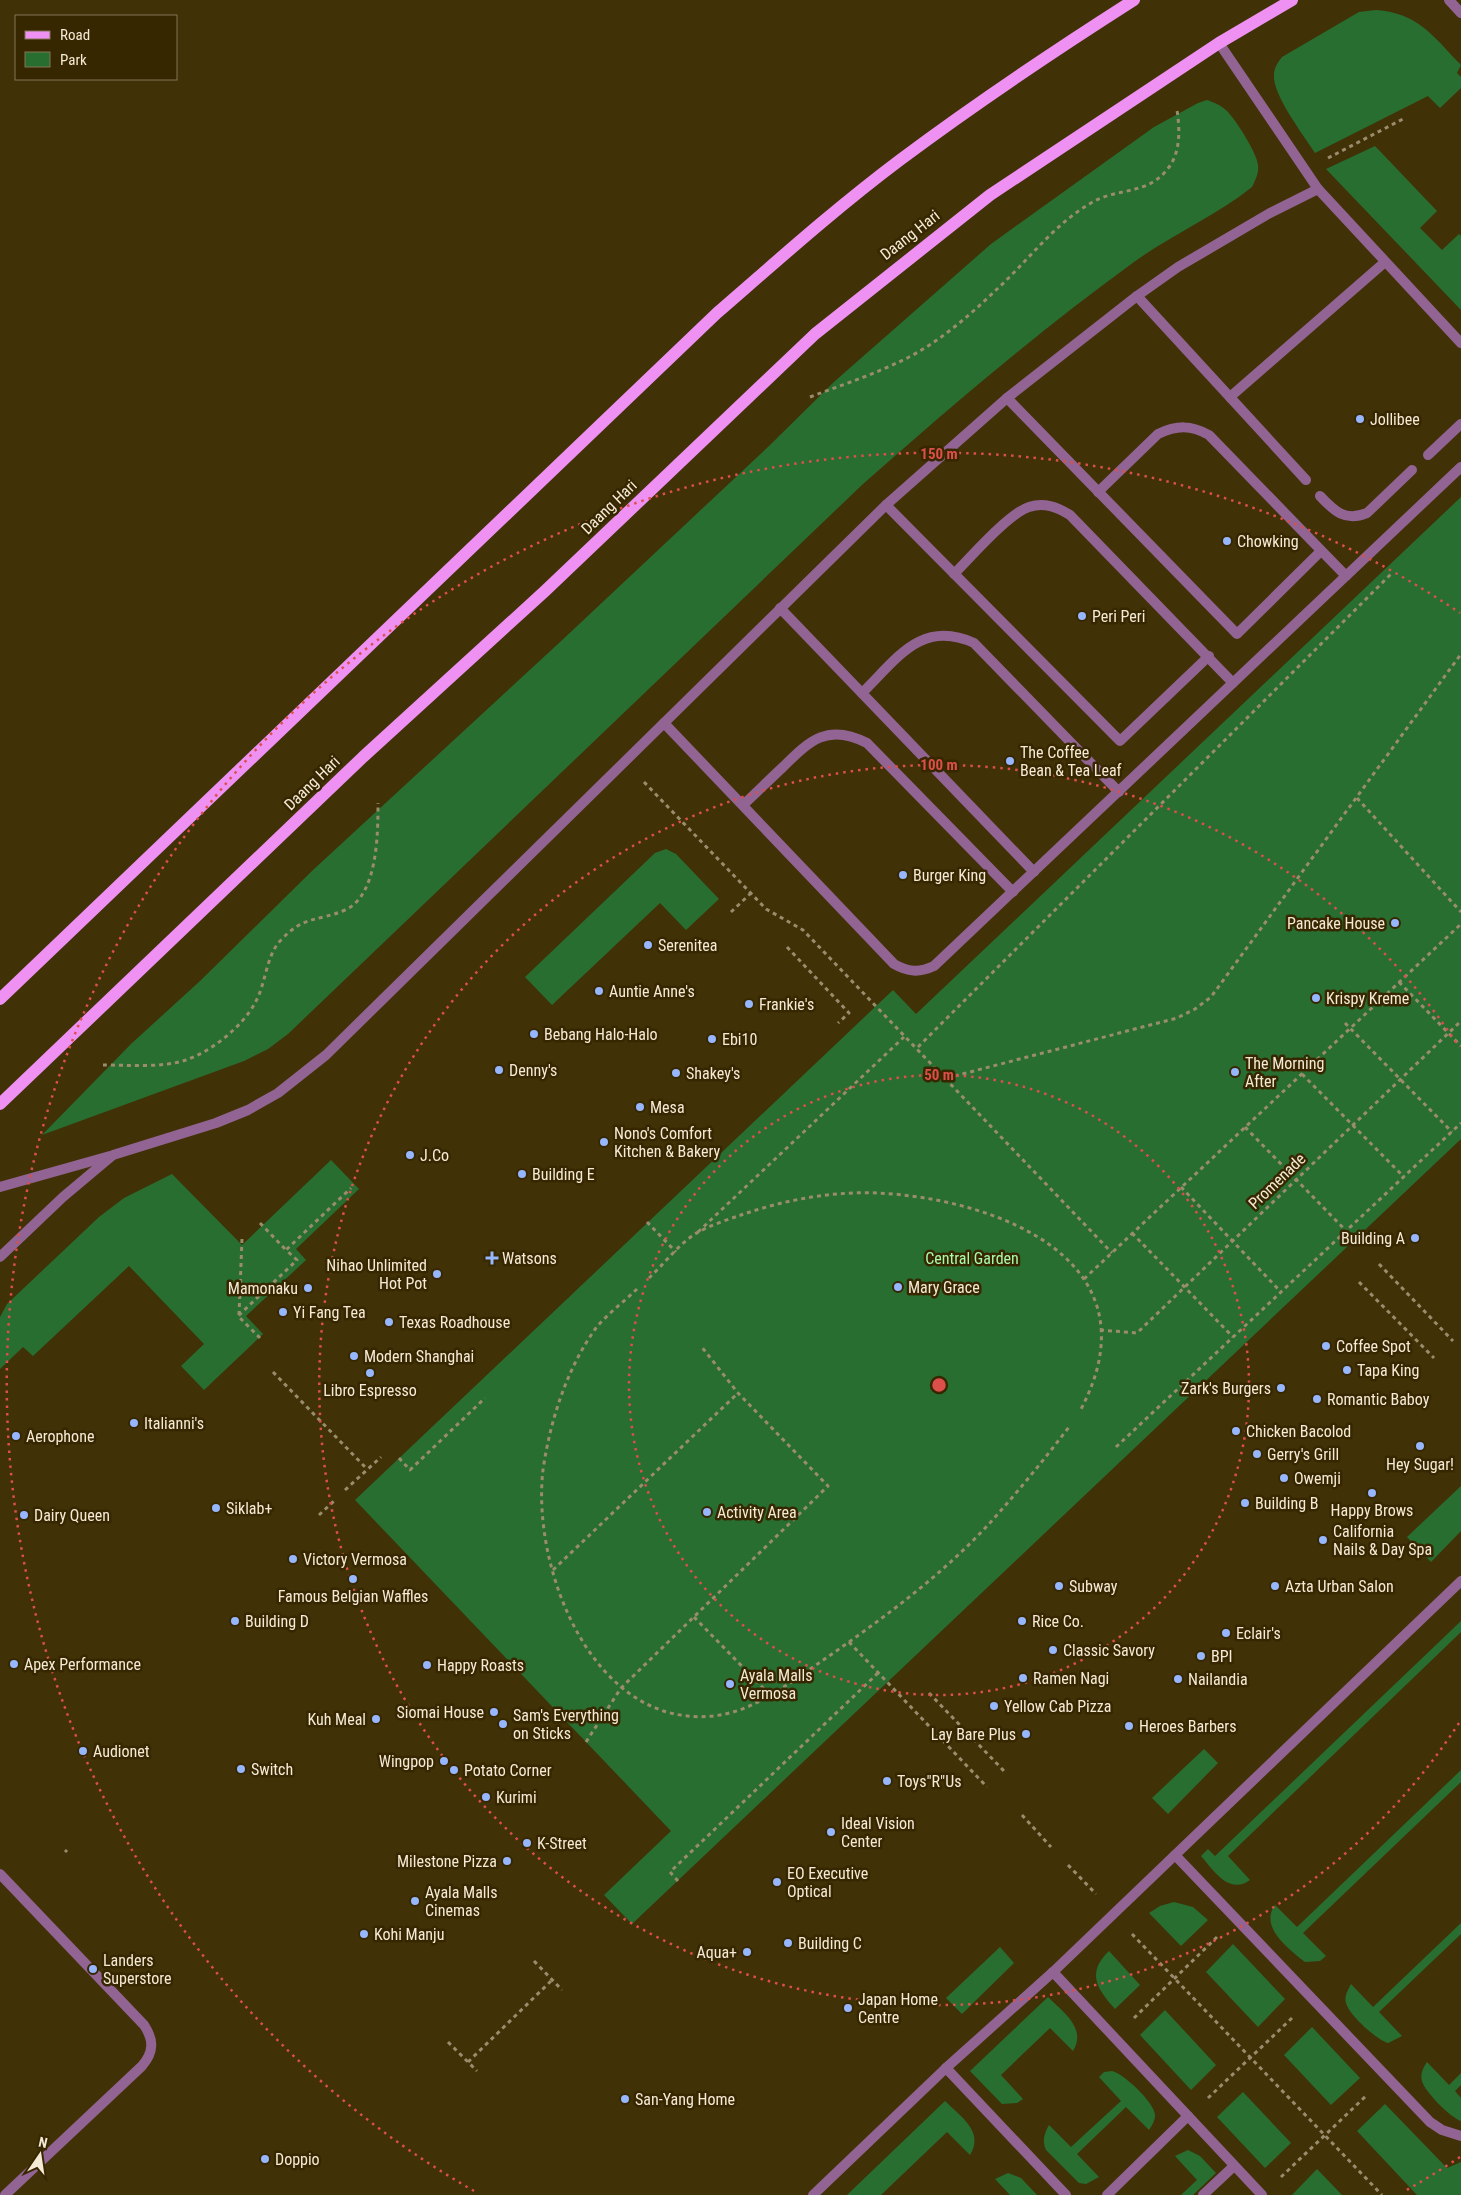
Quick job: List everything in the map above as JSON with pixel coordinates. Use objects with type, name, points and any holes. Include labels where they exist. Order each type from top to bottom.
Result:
[{"type":"main road","points":[[0,999],[723,307],[808,233],[900,160],[1038,62],[1134,0]]},
{"type":"main road","name":"Daang Hari","points":[[0,1104],[363,757],[545,591],[815,334],[990,195],[1219,42],[1292,0]]},
{"type":"lane","points":[[1449,0],[1461,13]]},
{"type":"lane","points":[[1219,42],[1318,189],[1461,343]]},
{"type":"lane","points":[[0,1187],[216,1123],[248,1110],[278,1093],[326,1055],[886,505],[1007,398],[1137,296],[1223,239],[1318,189]]},
{"type":"lane","points":[[1230,397],[1385,262]]},
{"type":"lane","points":[[1137,296],[1306,480]]},
{"type":"lane","points":[[1007,398],[1237,634],[1321,551]]},
{"type":"lane","points":[[1428,455],[1461,424]]},
{"type":"lane","points":[[1098,492],[1158,434],[1170,428],[1183,426],[1197,428],[1209,435],[1346,576]]},
{"type":"lane","points":[[664,723],[894,964],[914,972],[934,966],[1461,467]]},
{"type":"lane","points":[[1320,496],[1341,515],[1359,516],[1367,514],[1412,470]]},
{"type":"lane","points":[[886,505],[1120,741],[1208,656]]},
{"type":"lane","points":[[954,574],[1016,514],[1028,507],[1042,505],[1057,507],[1070,514],[1233,683]]},
{"type":"lane","points":[[780,608],[1034,872]]},
{"type":"lane","points":[[862,693],[916,642],[930,636],[946,634],[960,636],[974,642],[1119,792]]},
{"type":"lane","points":[[743,805],[809,742],[824,735],[854,736],[867,742],[1013,892]]},
{"type":"lane","points":[[0,1257],[63,1197],[113,1155]]},
{"type":"lane","points":[[813,2195],[946,2068],[1052,1972],[1461,1581]]},
{"type":"lane","points":[[1175,1855],[1430,2122],[1442,2130],[1461,2136]]},
{"type":"lane","points":[[0,1874],[144,2025],[151,2035],[152,2046],[150,2057],[5,2195]]},
{"type":"lane","points":[[1052,1972],[1262,2195]]},
{"type":"lane","points":[[946,2068],[1066,2195]]},
{"type":"lane","points":[[1107,2195],[1188,2116]]},
{"type":"lane","points":[[1203,2195],[1234,2166]]},
{"type":"path","points":[[810,397],[906,358],[951,329],[996,291],[1052,235],[1090,203],[1105,196],[1141,189],[1155,182],[1168,170],[1175,156],[1179,139],[1177,110]]},
{"type":"path","points":[[1306,170],[1403,119]]},
{"type":"path","points":[[918,1047],[1398,568]]},
{"type":"path","points":[[947,1078],[1177,1018],[1195,1009],[1211,997],[1461,654]]},
{"type":"path","points":[[625,761],[766,909],[803,930],[904,1037],[918,1047],[1112,1253]]},
{"type":"path","points":[[1357,798],[1461,912]]},
{"type":"path","points":[[103,1065],[148,1064],[186,1060],[217,1043],[242,1021],[255,1003],[279,942],[294,927],[307,920],[347,910],[360,897],[368,881],[374,860],[378,833],[378,803]]},
{"type":"path","points":[[731,912],[751,893]]},
{"type":"path","points":[[1084,1279],[1461,924]]},
{"type":"path","points":[[787,947],[849,1013],[838,1023]]},
{"type":"path","points":[[1399,982],[1461,1046]]},
{"type":"path","name":"Promenade","points":[[1100,1330],[1137,1333],[1461,1021]]},
{"type":"path","points":[[1345,1023],[1452,1132]]},
{"type":"path","points":[[649,1278],[904,1037]]},
{"type":"path","points":[[1302,1074],[1404,1177]]},
{"type":"path","points":[[1116,1447],[1461,1123]]},
{"type":"path","points":[[1246,1127],[1355,1240]]},
{"type":"path","points":[[1182,1187],[1281,1292]]},
{"type":"path","points":[[286,1250],[351,1188]]},
{"type":"path","points":[[696,1234],[766,1206],[802,1199],[849,1194],[914,1196],[943,1200],[999,1217],[1051,1246],[1072,1262],[1084,1279],[1095,1305],[1100,1330],[1097,1375],[1080,1411]]},
{"type":"path","points":[[647,1222],[676,1252]]},
{"type":"path","points":[[238,1316],[297,1260],[260,1223]]},
{"type":"path","points":[[1132,1233],[1233,1337]]},
{"type":"path","points":[[242,1239],[238,1316],[260,1338]]},
{"type":"path","points":[[1379,1264],[1453,1340]]},
{"type":"path","points":[[1360,1282],[1434,1358]]},
{"type":"path","points":[[637,1290],[597,1327],[578,1358],[563,1392],[552,1428],[543,1471],[543,1506],[547,1546],[557,1588],[575,1628],[598,1664],[621,1688],[651,1707],[673,1714],[696,1717],[720,1715],[742,1710],[770,1695],[890,1613],[986,1527],[1069,1427]]},
{"type":"path","points":[[586,1742],[621,1688],[828,1486],[738,1393],[701,1346]]},
{"type":"path","points":[[273,1372],[367,1469]]},
{"type":"path","points":[[553,1570],[738,1393]]},
{"type":"path","points":[[398,1458],[410,1470],[485,1398]]},
{"type":"path","points":[[345,1490],[381,1457]]},
{"type":"path","points":[[319,1515],[336,1500]]},
{"type":"path","points":[[694,1617],[770,1695]]},
{"type":"path","points":[[849,1642],[987,1787]]},
{"type":"path","points":[[678,1881],[670,1872],[878,1673]]},
{"type":"path","points":[[929,1693],[1004,1771]]},
{"type":"path","points":[[1022,1814],[1051,1846]]},
{"type":"path","points":[[1068,1865],[1382,2195]]},
{"type":"path","points":[[1114,2037],[1236,1918]]},
{"type":"path","points":[[534,1961],[562,1990]]},
{"type":"path","points":[[468,2062],[552,1980]]},
{"type":"path","points":[[1188,2116],[1313,1998]]},
{"type":"path","points":[[448,2042],[477,2071]]},
{"type":"path","points":[[1277,2182],[1388,2076]]},
{"type":"green space","points":[[1376,10],[1391,12],[1414,21],[1433,36],[1461,65],[1457,73],[1461,77],[1461,88],[1440,108],[1428,96],[1315,153],[1283,104],[1275,83],[1275,68],[1282,57],[1359,12]]},
{"type":"green space","points":[[1207,100],[1220,106],[1231,115],[1250,145],[1257,160],[1258,168],[1252,187],[1224,207],[1148,252],[1099,288],[996,370],[896,455],[863,484],[288,1034],[268,1049],[244,1061],[42,1135],[131,1044],[200,981],[313,870],[559,643],[769,446],[835,381],[991,244],[1154,127]]},
{"type":"green space","points":[[1375,146],[1437,211],[1420,228],[1442,250],[1459,234],[1461,236],[1461,310],[1326,169]]},
{"type":"green space","name":"Central Garden","points":[[1461,497],[1461,1139],[632,1924],[604,1895],[671,1831],[355,1500],[893,990],[916,1014]]},
{"type":"green space","points":[[666,849],[676,854],[719,899],[686,930],[660,903],[552,1005],[525,977],[655,853]]},
{"type":"green space","points":[[331,1160],[359,1189],[296,1249],[306,1260],[246,1316],[263,1334],[204,1390],[181,1366],[204,1344],[129,1266],[33,1356],[23,1347],[0,1369],[0,1317],[7,1304],[99,1217],[124,1198],[172,1174],[242,1245]]},
{"type":"green space","points":[[1461,1486],[1461,1531],[1431,1562],[1407,1537]]},
{"type":"green space","points":[[1461,1621],[1461,1632],[1228,1856],[1250,1880],[1235,1885],[1217,1874],[1201,1856],[1208,1849],[1215,1856]]},
{"type":"green space","points":[[1204,1749],[1218,1763],[1168,1814],[1152,1798]]},
{"type":"green space","points":[[1461,1770],[1461,1782],[1303,1933],[1326,1956],[1320,1961],[1305,1962],[1291,1951],[1273,1929],[1271,1913],[1275,1905],[1297,1927]]},
{"type":"green space","points":[[1174,1902],[1193,1907],[1208,1920],[1181,1946],[1149,1913],[1160,1906]]},
{"type":"green space","points":[[1461,1923],[1461,1934],[1379,2012],[1402,2036],[1388,2043],[1383,2041],[1352,2014],[1346,2003],[1347,1993],[1351,1984],[1373,2007]]},
{"type":"green space","points":[[1233,1944],[1285,1999],[1258,2027],[1206,1972]]},
{"type":"green space","points":[[1000,1947],[1014,1963],[962,2014],[946,1998]]},
{"type":"green space","points":[[1109,1951],[1140,1985],[1115,2009],[1099,1988],[1096,1974],[1102,1959]]},
{"type":"green space","points":[[1048,1997],[1071,2021],[1077,2035],[1077,2043],[1073,2051],[1050,2028],[1001,2075],[1023,2099],[1017,2103],[1002,2104],[970,2071]]},
{"type":"green space","points":[[1165,2010],[1216,2065],[1191,2090],[1140,2035]]},
{"type":"green space","points":[[1312,2027],[1360,2078],[1331,2105],[1284,2055]]},
{"type":"green space","points":[[1427,2062],[1449,2085],[1461,2073],[1461,2085],[1455,2091],[1461,2098],[1461,2121],[1445,2110],[1424,2085],[1421,2078]]},
{"type":"green space","points":[[1112,2071],[1138,2089],[1150,2103],[1155,2115],[1153,2123],[1149,2130],[1126,2107],[1077,2154],[1099,2177],[1086,2184],[1079,2183],[1046,2150],[1044,2144],[1045,2134],[1049,2125],[1071,2147],[1121,2101],[1099,2077],[1104,2072]]},
{"type":"green space","points":[[1243,2092],[1291,2143],[1265,2168],[1217,2117]]},
{"type":"green space","points":[[945,2101],[969,2125],[973,2132],[975,2139],[974,2147],[970,2155],[947,2132],[881,2195],[847,2195]]},
{"type":"green space","points":[[1385,2104],[1447,2168],[1461,2162],[1461,2195],[1417,2195],[1357,2131]]},
{"type":"green space","points":[[1188,2150],[1200,2156],[1216,2173],[1193,2195],[1181,2195],[1197,2180],[1175,2156]]},
{"type":"green space","points":[[1317,2169],[1342,2195],[1292,2195]]},
{"type":"green space","points":[[1008,2173],[1021,2178],[1037,2195],[1010,2195],[995,2179]]},
{"type":"place","name":"Jollibee","points":[[1360,419]]},
{"type":"place","name":"Chowking","points":[[1227,541]]},
{"type":"place","name":"Peri Peri","points":[[1082,616]]},
{"type":"place","name":"The Coffee Bean & Tea Leaf","points":[[1010,761]]},
{"type":"place","name":"Burger King","points":[[903,875]]},
{"type":"place","name":"Pancake House","points":[[1395,923]]},
{"type":"place","name":"Serenitea","points":[[648,945]]},
{"type":"place","name":"Auntie Anne's","points":[[599,991]]},
{"type":"place","name":"Krispy Kreme","points":[[1316,998]]},
{"type":"place","name":"Frankie's","points":[[749,1004]]},
{"type":"place","name":"Bebang Halo-Halo","points":[[534,1034]]},
{"type":"place","name":"Ebi10","points":[[712,1039]]},
{"type":"place","name":"Denny's","points":[[499,1070]]},
{"type":"place","name":"The Morning After","points":[[1235,1072]]},
{"type":"place","name":"Shakey's","points":[[676,1073]]},
{"type":"place","name":"Mesa","points":[[640,1107]]},
{"type":"place","name":"Nono's Comfort Kitchen & Bakery","points":[[604,1142]]},
{"type":"place","name":"J.Co","points":[[410,1155]]},
{"type":"place","name":"Building E","points":[[522,1174]]},
{"type":"place","name":"Building A","points":[[1415,1238]]},
{"type":"place","name":"Watsons","points":[[492,1258]]},
{"type":"place","name":"Nihao Unlimited Hot Pot","points":[[437,1274]]},
{"type":"place","name":"Mary Grace","points":[[898,1287]]},
{"type":"place","name":"Mamonaku","points":[[308,1288]]},
{"type":"place","name":"Yi Fang Tea","points":[[283,1312]]},
{"type":"place","name":"Texas Roadhouse","points":[[389,1322]]},
{"type":"place","name":"Coffee Spot","points":[[1326,1346]]},
{"type":"place","name":"Modern Shanghai","points":[[354,1356]]},
{"type":"place","name":"Tapa King","points":[[1347,1370]]},
{"type":"place","name":"Libro Espresso","points":[[370,1373]]},
{"type":"place","name":"Zark's Burgers","points":[[1281,1388]]},
{"type":"place","name":"Romantic Baboy","points":[[1317,1399]]},
{"type":"place","name":"Italianni's","points":[[134,1423]]},
{"type":"place","name":"Chicken Bacolod","points":[[1236,1431]]},
{"type":"place","name":"Aerophone","points":[[16,1436]]},
{"type":"place","name":"Hey Sugar!","points":[[1420,1446]]},
{"type":"place","name":"Gerry's Grill","points":[[1257,1454]]},
{"type":"place","name":"Owemji","points":[[1284,1478]]},
{"type":"place","name":"Happy Brows","points":[[1372,1493]]},
{"type":"place","name":"Building B","points":[[1245,1503]]},
{"type":"place","name":"Siklab+","points":[[216,1508]]},
{"type":"place","name":"Activity Area","points":[[707,1512]]},
{"type":"place","name":"Dairy Queen","points":[[24,1515]]},
{"type":"place","name":"California Nails & Day Spa","points":[[1323,1540]]},
{"type":"place","name":"Victory Vermosa","points":[[293,1559]]},
{"type":"place","name":"Famous Belgian Waffles","points":[[353,1579]]},
{"type":"place","name":"Subway","points":[[1059,1586]]},
{"type":"place","name":"Azta Urban Salon","points":[[1275,1586]]},
{"type":"place","name":"Building D","points":[[235,1621]]},
{"type":"place","name":"Rice Co.","points":[[1022,1621]]},
{"type":"place","name":"Eclair's","points":[[1226,1633]]},
{"type":"place","name":"Classic Savory","points":[[1053,1650]]},
{"type":"place","name":"BPI","points":[[1201,1656]]},
{"type":"place","name":"Apex Performance","points":[[14,1664]]},
{"type":"place","name":"Happy Roasts","points":[[427,1665]]},
{"type":"place","name":"Ramen Nagi","points":[[1023,1678]]},
{"type":"place","name":"Nailandia","points":[[1178,1679]]},
{"type":"place","name":"Ayala Malls Vermosa","points":[[730,1684]]},
{"type":"place","name":"Yellow Cab Pizza","points":[[994,1706]]},
{"type":"place","name":"Siomai House","points":[[494,1712]]},
{"type":"place","name":"Kuh Meal","points":[[376,1719]]},
{"type":"place","name":"Sam's Everything on Sticks","points":[[503,1724]]},
{"type":"place","name":"Heroes Barbers","points":[[1129,1726]]},
{"type":"place","name":"Lay Bare Plus","points":[[1026,1734]]},
{"type":"place","name":"Audionet","points":[[83,1751]]},
{"type":"place","name":"Wingpop","points":[[444,1761]]},
{"type":"place","name":"Switch","points":[[241,1769]]},
{"type":"place","name":"Potato Corner","points":[[454,1770]]},
{"type":"place","name":"Toys\"R\"Us","points":[[887,1781]]},
{"type":"place","name":"Kurimi","points":[[486,1797]]},
{"type":"place","name":"Ideal Vision Center","points":[[831,1832]]},
{"type":"place","name":"K-Street","points":[[527,1843]]},
{"type":"place","name":"Milestone Pizza","points":[[507,1861]]},
{"type":"place","name":"EO Executive Optical","points":[[777,1882]]},
{"type":"place","name":"Ayala Malls Cinemas","points":[[415,1901]]},
{"type":"place","name":"Kohi Manju","points":[[364,1934]]},
{"type":"place","name":"Building C","points":[[788,1943]]},
{"type":"place","name":"Aqua+","points":[[747,1952]]},
{"type":"place","name":"Landers Superstore","points":[[93,1969]]},
{"type":"place","name":"Japan Home Centre","points":[[848,2008]]},
{"type":"place","name":"San-Yang Home","points":[[625,2099]]},
{"type":"place","name":"Doppio","points":[[265,2159]]}]
